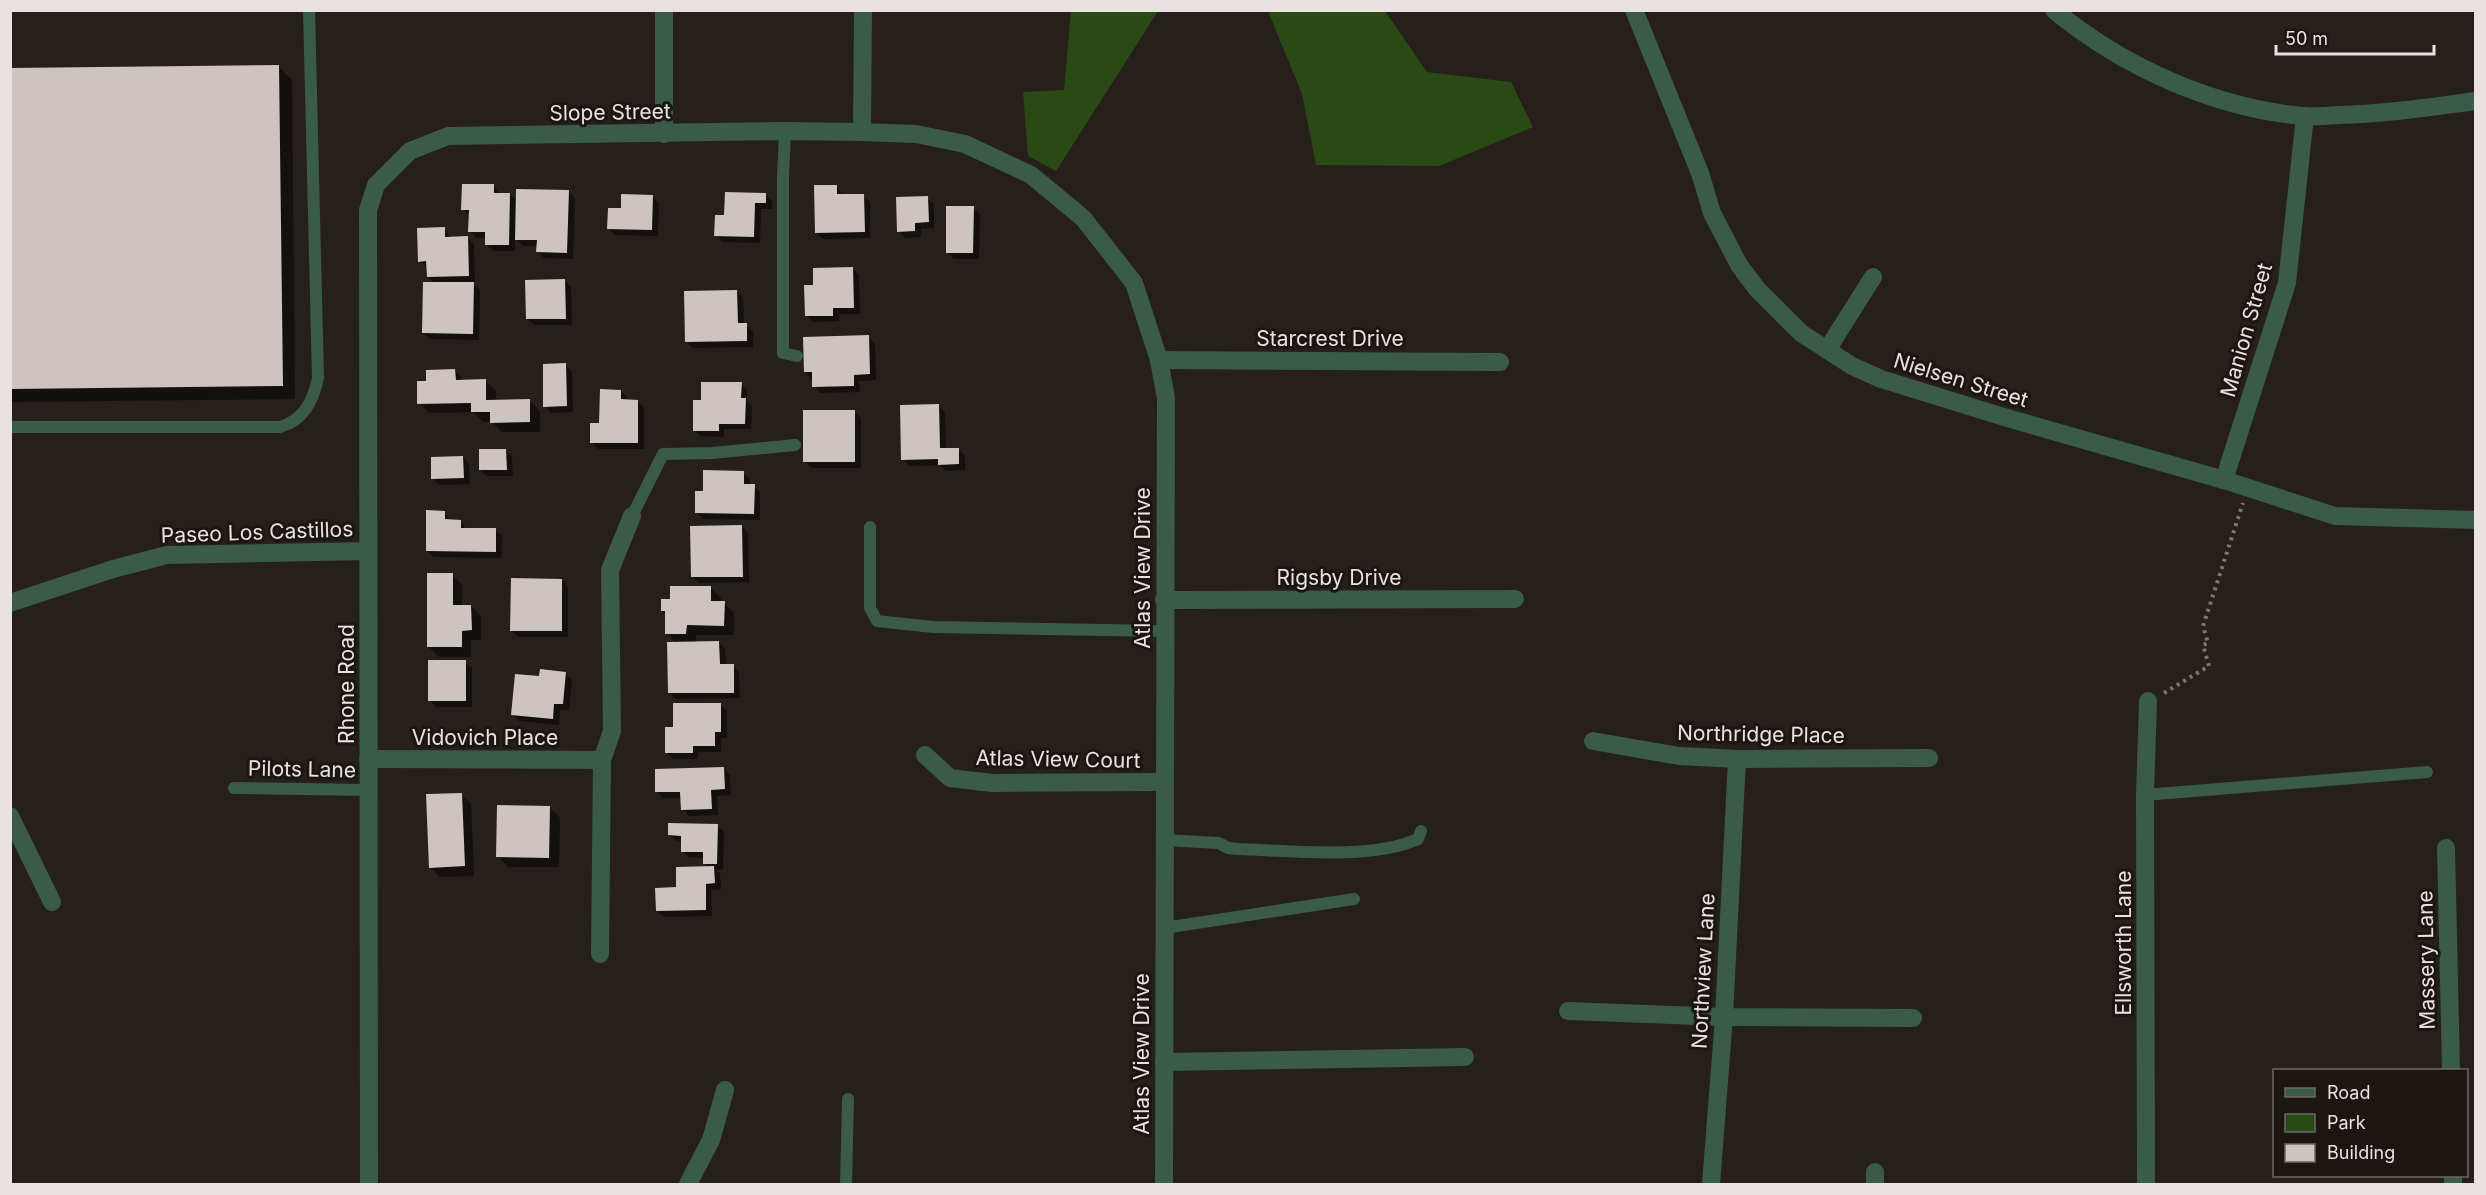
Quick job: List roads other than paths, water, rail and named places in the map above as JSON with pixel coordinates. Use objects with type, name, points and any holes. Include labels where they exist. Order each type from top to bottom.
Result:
[{"type":"street","points":[[663,10],[664,134]]},
{"type":"street","points":[[862,10],[862,132]]},
{"type":"street","name":"Nielsen Street","points":[[1634,10],[1700,173],[1712,213],[1739,265],[1771,304],[1801,333],[1852,366],[1881,379],[2224,480],[2335,516],[2475,520]]},
{"type":"street","points":[[2054,10],[2120,56],[2182,85],[2266,111],[2305,116],[2379,114],[2475,101]]},
{"type":"street","name":"Manion Street","points":[[2224,480],[2287,283],[2305,116]]},
{"type":"street","name":"Slope Street","points":[[376,184],[410,151],[448,136],[862,132]]},
{"type":"street","name":"Atlas View Drive","points":[[862,132],[916,134],[965,144],[1031,175],[1083,218],[1134,283],[1159,360],[1166,398],[1164,1185]]},
{"type":"street","name":"Rhone Road","points":[[369,1185],[368,210],[376,184]]},
{"type":"street","points":[[1827,350],[1873,277]]},
{"type":"street","name":"Starcrest Drive","points":[[1159,360],[1500,362]]},
{"type":"street","points":[[600,954],[602,760],[612,731],[610,570],[632,516]]},
{"type":"street","name":"Paseo Los Castillos","points":[[10,603],[113,569],[167,555],[368,551]]},
{"type":"street","name":"Rigsby Drive","points":[[1164,600],[1515,599]]},
{"type":"street","name":"Ellsworth Lane","points":[[2146,1185],[2145,795],[2148,701]]},
{"type":"street","name":"Northridge Place","points":[[1593,741],[1679,756],[1737,759],[1929,758]]},
{"type":"street","name":"Atlas View Court","points":[[925,755],[950,778],[992,783],[1164,782]]},
{"type":"street","name":"Vidovich Place","points":[[368,759],[602,760]]},
{"type":"street","name":"Northview Lane","points":[[1711,1185],[1724,1017],[1737,759]]},
{"type":"street","points":[[10,816],[52,902]]},
{"type":"street","name":"Massery Lane","points":[[2446,848],[2451,1069]]},
{"type":"street","points":[[1568,1011],[1724,1017],[1913,1018]]},
{"type":"street","points":[[1164,1062],[1465,1057]]},
{"type":"street","points":[[688,1185],[711,1140],[725,1090]]},
{"type":"lane","points":[[10,427],[280,427],[291,424],[307,409],[316,391],[318,378],[309,10]]},
{"type":"lane","points":[[785,131],[783,353],[797,356]]},
{"type":"lane","points":[[632,516],[663,454],[712,453],[795,445]]},
{"type":"lane","points":[[870,527],[870,608],[877,621],[933,627],[1164,631]]},
{"type":"lane","points":[[2145,795],[2427,772]]},
{"type":"lane","name":"Pilots Lane","points":[[234,788],[368,790]]},
{"type":"lane","points":[[1164,840],[1218,843],[1228,848],[1239,849],[1350,851],[1403,846],[1418,839],[1421,831]]},
{"type":"lane","points":[[1164,928],[1354,899]]},
{"type":"lane","points":[[846,1185],[848,1099]]}]
